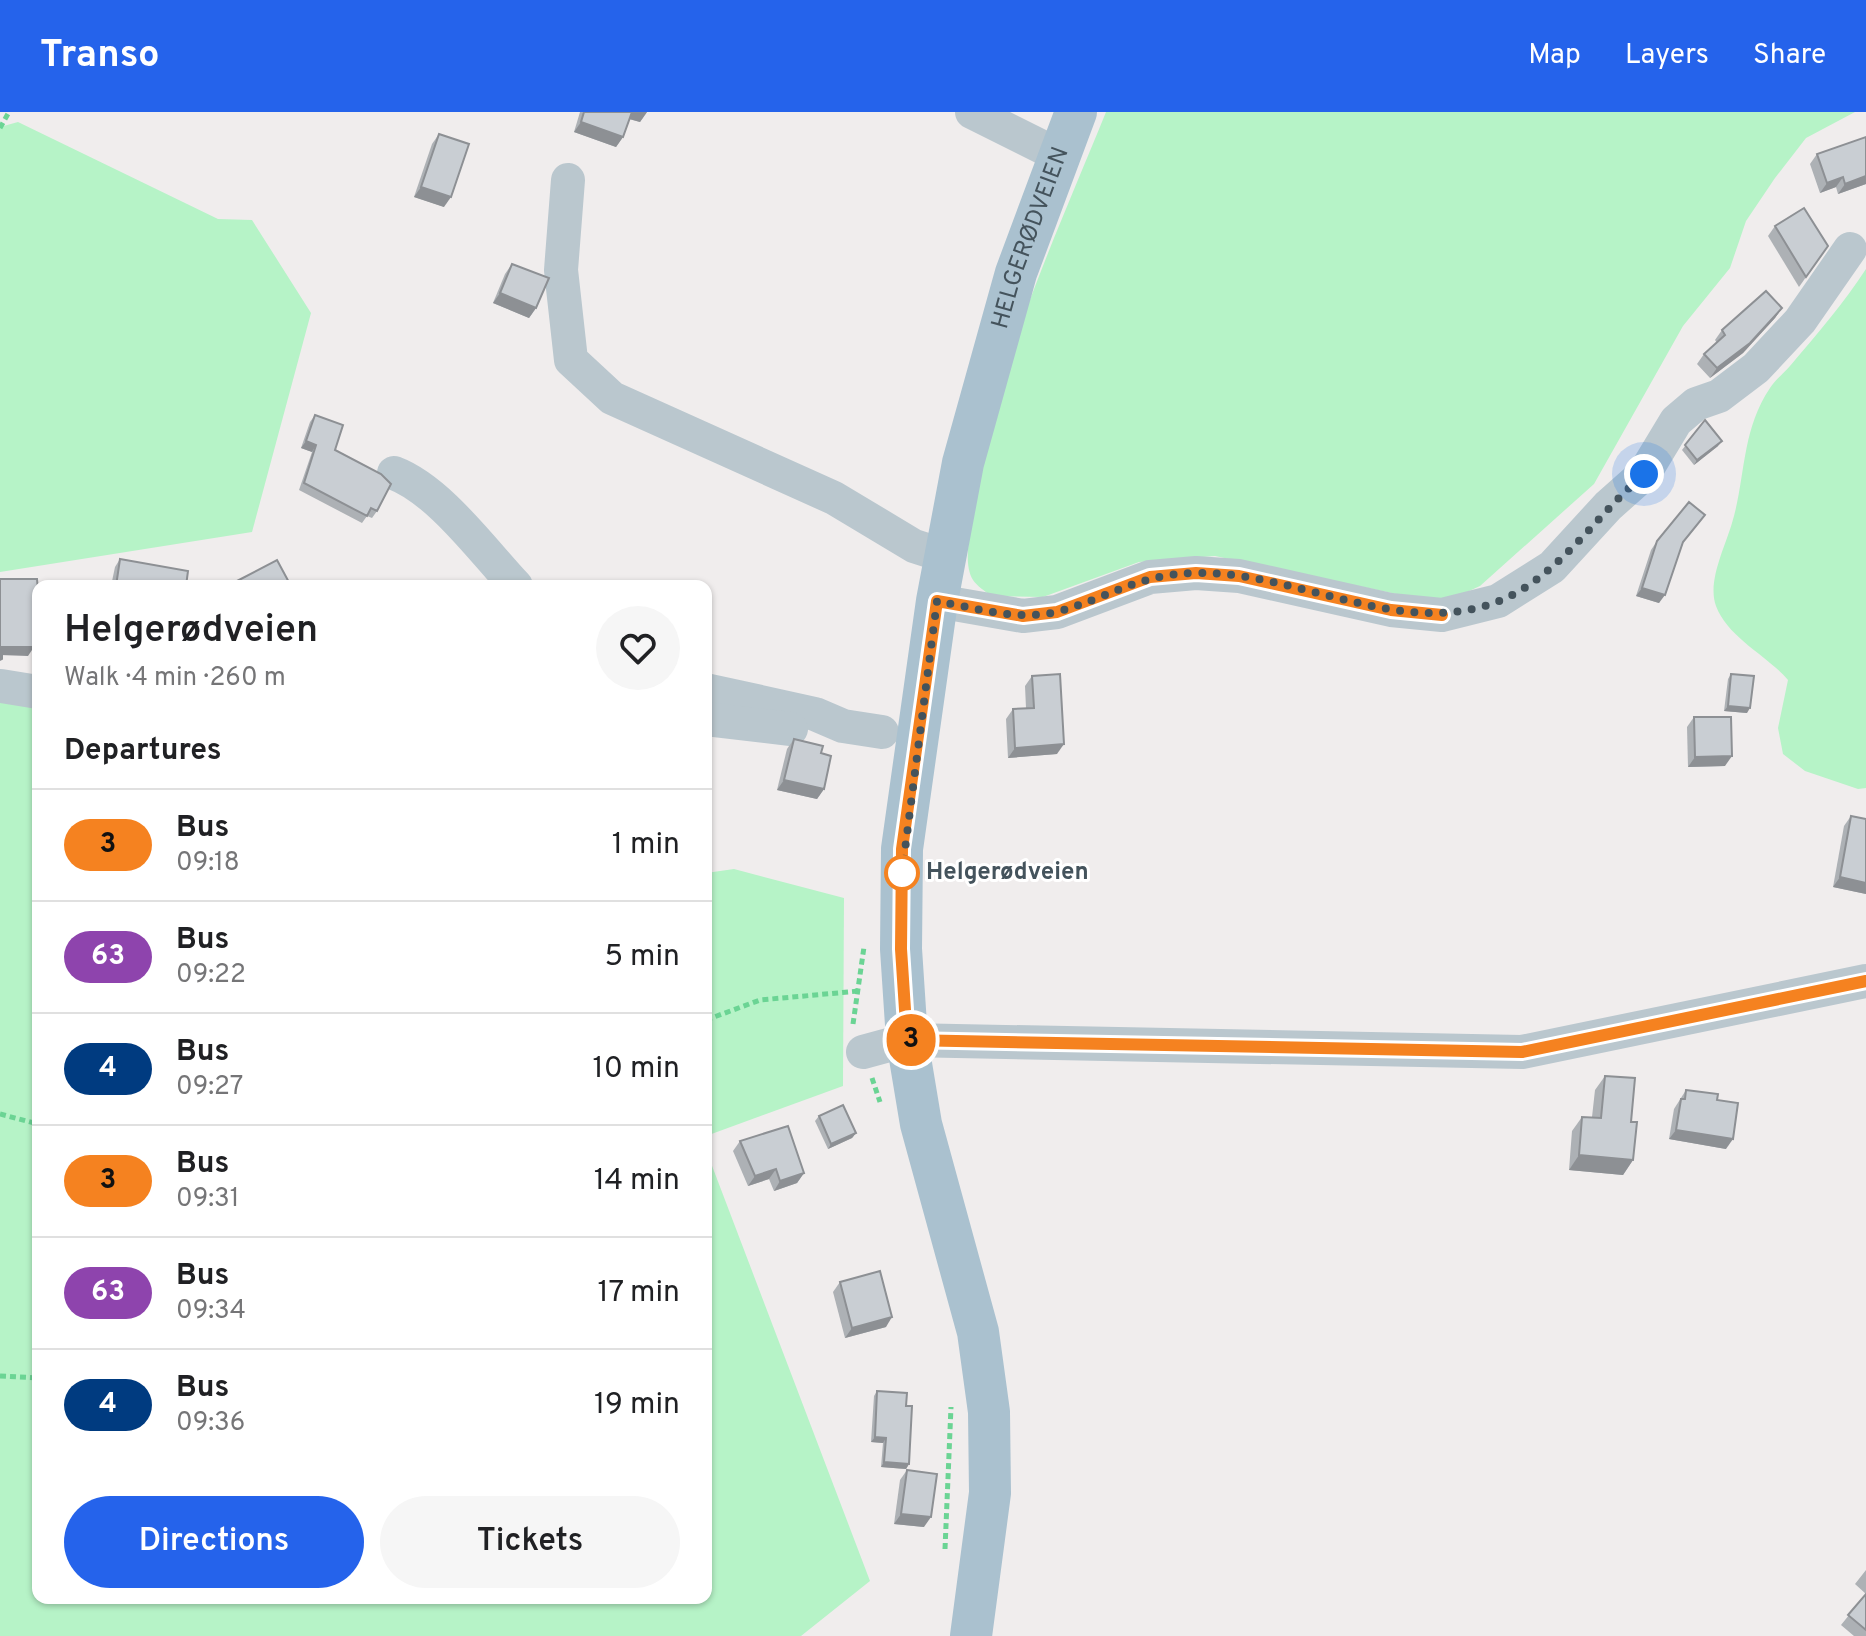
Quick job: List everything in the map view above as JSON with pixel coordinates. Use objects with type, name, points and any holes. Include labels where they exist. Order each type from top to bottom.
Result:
[{"type":"main road","name":"HELGERØDVEIEN","points":[[971,1636],[990,1493],[989,1412],[978,1332],[921,1124],[907,1040],[901,949],[902,849],[937,601],[985,375],[1058,155],[1076,112]]},
{"type":"street","points":[[972,112],[1058,155]]},
{"type":"street","points":[[568,180],[561,270],[571,360],[612,398],[834,498],[914,546],[945,556]]},
{"type":"street","points":[[937,601],[1023,616],[1057,612],[1150,577],[1196,573],[1239,576],[1391,610],[1442,615],[1498,601],[1552,567],[1608,506],[1644,474],[1676,421],[1696,404],[1719,396],[1765,359],[1800,321],[1850,249]]},
{"type":"street","points":[[394,473],[406,477],[437,503],[510,580]]},
{"type":"street","points":[[1,686],[32,691]]},
{"type":"street","points":[[712,691],[815,714],[843,726],[882,732]]},
{"type":"street","points":[[712,720],[803,730],[843,726]]},
{"type":"street","points":[[863,1052],[907,1040],[1522,1052],[1866,981]]},
{"type":"path","points":[[0,128],[9,112]]},
{"type":"path","points":[[712,1018],[760,1000],[859,991]]},
{"type":"path","points":[[863,1052],[881,1104]]},
{"type":"path","points":[[0,1114],[32,1122]]},
{"type":"path","points":[[0,1376],[32,1378]]},
{"type":"path","points":[[945,1556],[952,1401]]},
{"type":"green space","points":[[1106,112],[1855,112],[1806,138],[1775,178],[1746,221],[1730,268],[1683,326],[1594,484],[1480,586],[1456,597],[1430,601],[1215,556],[1139,562],[1043,597],[991,596],[973,580],[968,556],[977,479],[989,426],[1023,319]]},
{"type":"green space","points":[[18,122],[218,219],[252,220],[311,313],[252,532],[0,572],[0,127]]},
{"type":"green space","points":[[1866,269],[1866,788],[1858,789],[1805,771],[1783,754],[1778,728],[1788,680],[1730,628],[1716,606],[1714,586],[1736,506],[1749,437],[1761,404],[1772,385],[1830,318]]},
{"type":"green space","points":[[0,702],[32,703],[32,1604],[712,1604],[712,1166],[870,1581],[801,1636],[0,1636]]},
{"type":"green space","points":[[734,869],[844,898],[843,1086],[712,1134],[712,872]]},
{"type":"building","points":[[584,112],[632,112],[623,137],[581,122]]},
{"type":"building","points":[[439,134],[469,144],[451,197],[421,187]]},
{"type":"building","points":[[1866,137],[1866,176],[1845,184],[1843,177],[1827,183],[1817,154]]},
{"type":"building","points":[[1804,208],[1828,246],[1806,277],[1775,226]]},
{"type":"building","points":[[512,264],[549,278],[536,308],[500,293]]},
{"type":"building","points":[[1766,291],[1782,308],[1750,343],[1717,368],[1704,354],[1725,335],[1722,330]]},
{"type":"building","points":[[315,415],[343,425],[335,450],[381,474],[391,484],[377,511],[371,508],[367,516],[304,483],[316,445],[306,441]]},
{"type":"building","points":[[1705,420],[1722,441],[1697,460],[1685,445]]},
{"type":"building","points":[[1689,502],[1705,515],[1683,542],[1665,595],[1642,588],[1657,541]]},
{"type":"building","points":[[120,559],[188,571],[187,580],[117,580]]},
{"type":"building","points":[[277,560],[288,580],[239,580]]},
{"type":"building","points":[[0,579],[37,579],[32,580],[32,647],[2,647],[0,660]]},
{"type":"building","points":[[1060,674],[1064,744],[1015,748],[1013,709],[1034,708],[1032,676]]},
{"type":"building","points":[[1731,674],[1754,676],[1750,708],[1728,706]]},
{"type":"building","points":[[1694,717],[1731,717],[1732,756],[1695,757]]},
{"type":"building","points":[[794,739],[823,746],[821,753],[831,756],[824,789],[784,780]]},
{"type":"building","points":[[1851,816],[1866,819],[1866,883],[1840,877]]},
{"type":"building","points":[[1605,1076],[1635,1078],[1631,1122],[1637,1122],[1633,1160],[1579,1155],[1582,1117],[1601,1118]]},
{"type":"building","points":[[1686,1090],[1718,1094],[1717,1100],[1738,1103],[1733,1139],[1676,1130],[1681,1099],[1685,1099]]},
{"type":"building","points":[[843,1105],[856,1133],[831,1144],[819,1116]]},
{"type":"building","points":[[788,1126],[804,1173],[780,1181],[776,1169],[755,1176],[740,1141]]},
{"type":"building","points":[[880,1271],[892,1317],[852,1328],[840,1282]]},
{"type":"building","points":[[877,1391],[907,1393],[906,1406],[912,1406],[909,1464],[884,1462],[886,1438],[875,1437]]},
{"type":"building","points":[[907,1470],[937,1474],[931,1517],[901,1514]]},
{"type":"building","points":[[1866,1594],[1866,1630],[1848,1615]]},
{"type":"bus line","name":"3","points":[[1442,615],[1391,610],[1239,576],[1196,573],[1150,577],[1057,612],[1023,616],[937,601],[902,849],[901,949],[907,1040],[1522,1052],[1866,981]]},
{"type":"place","name":"Helgerødveien","points":[[902,873]]},
{"type":"route","points":[[902,873],[902,849],[937,601],[1023,616],[1057,612],[1150,577],[1196,573],[1239,576],[1391,610],[1442,615],[1498,601],[1525,587],[1552,567],[1608,506],[1644,474]]}]
